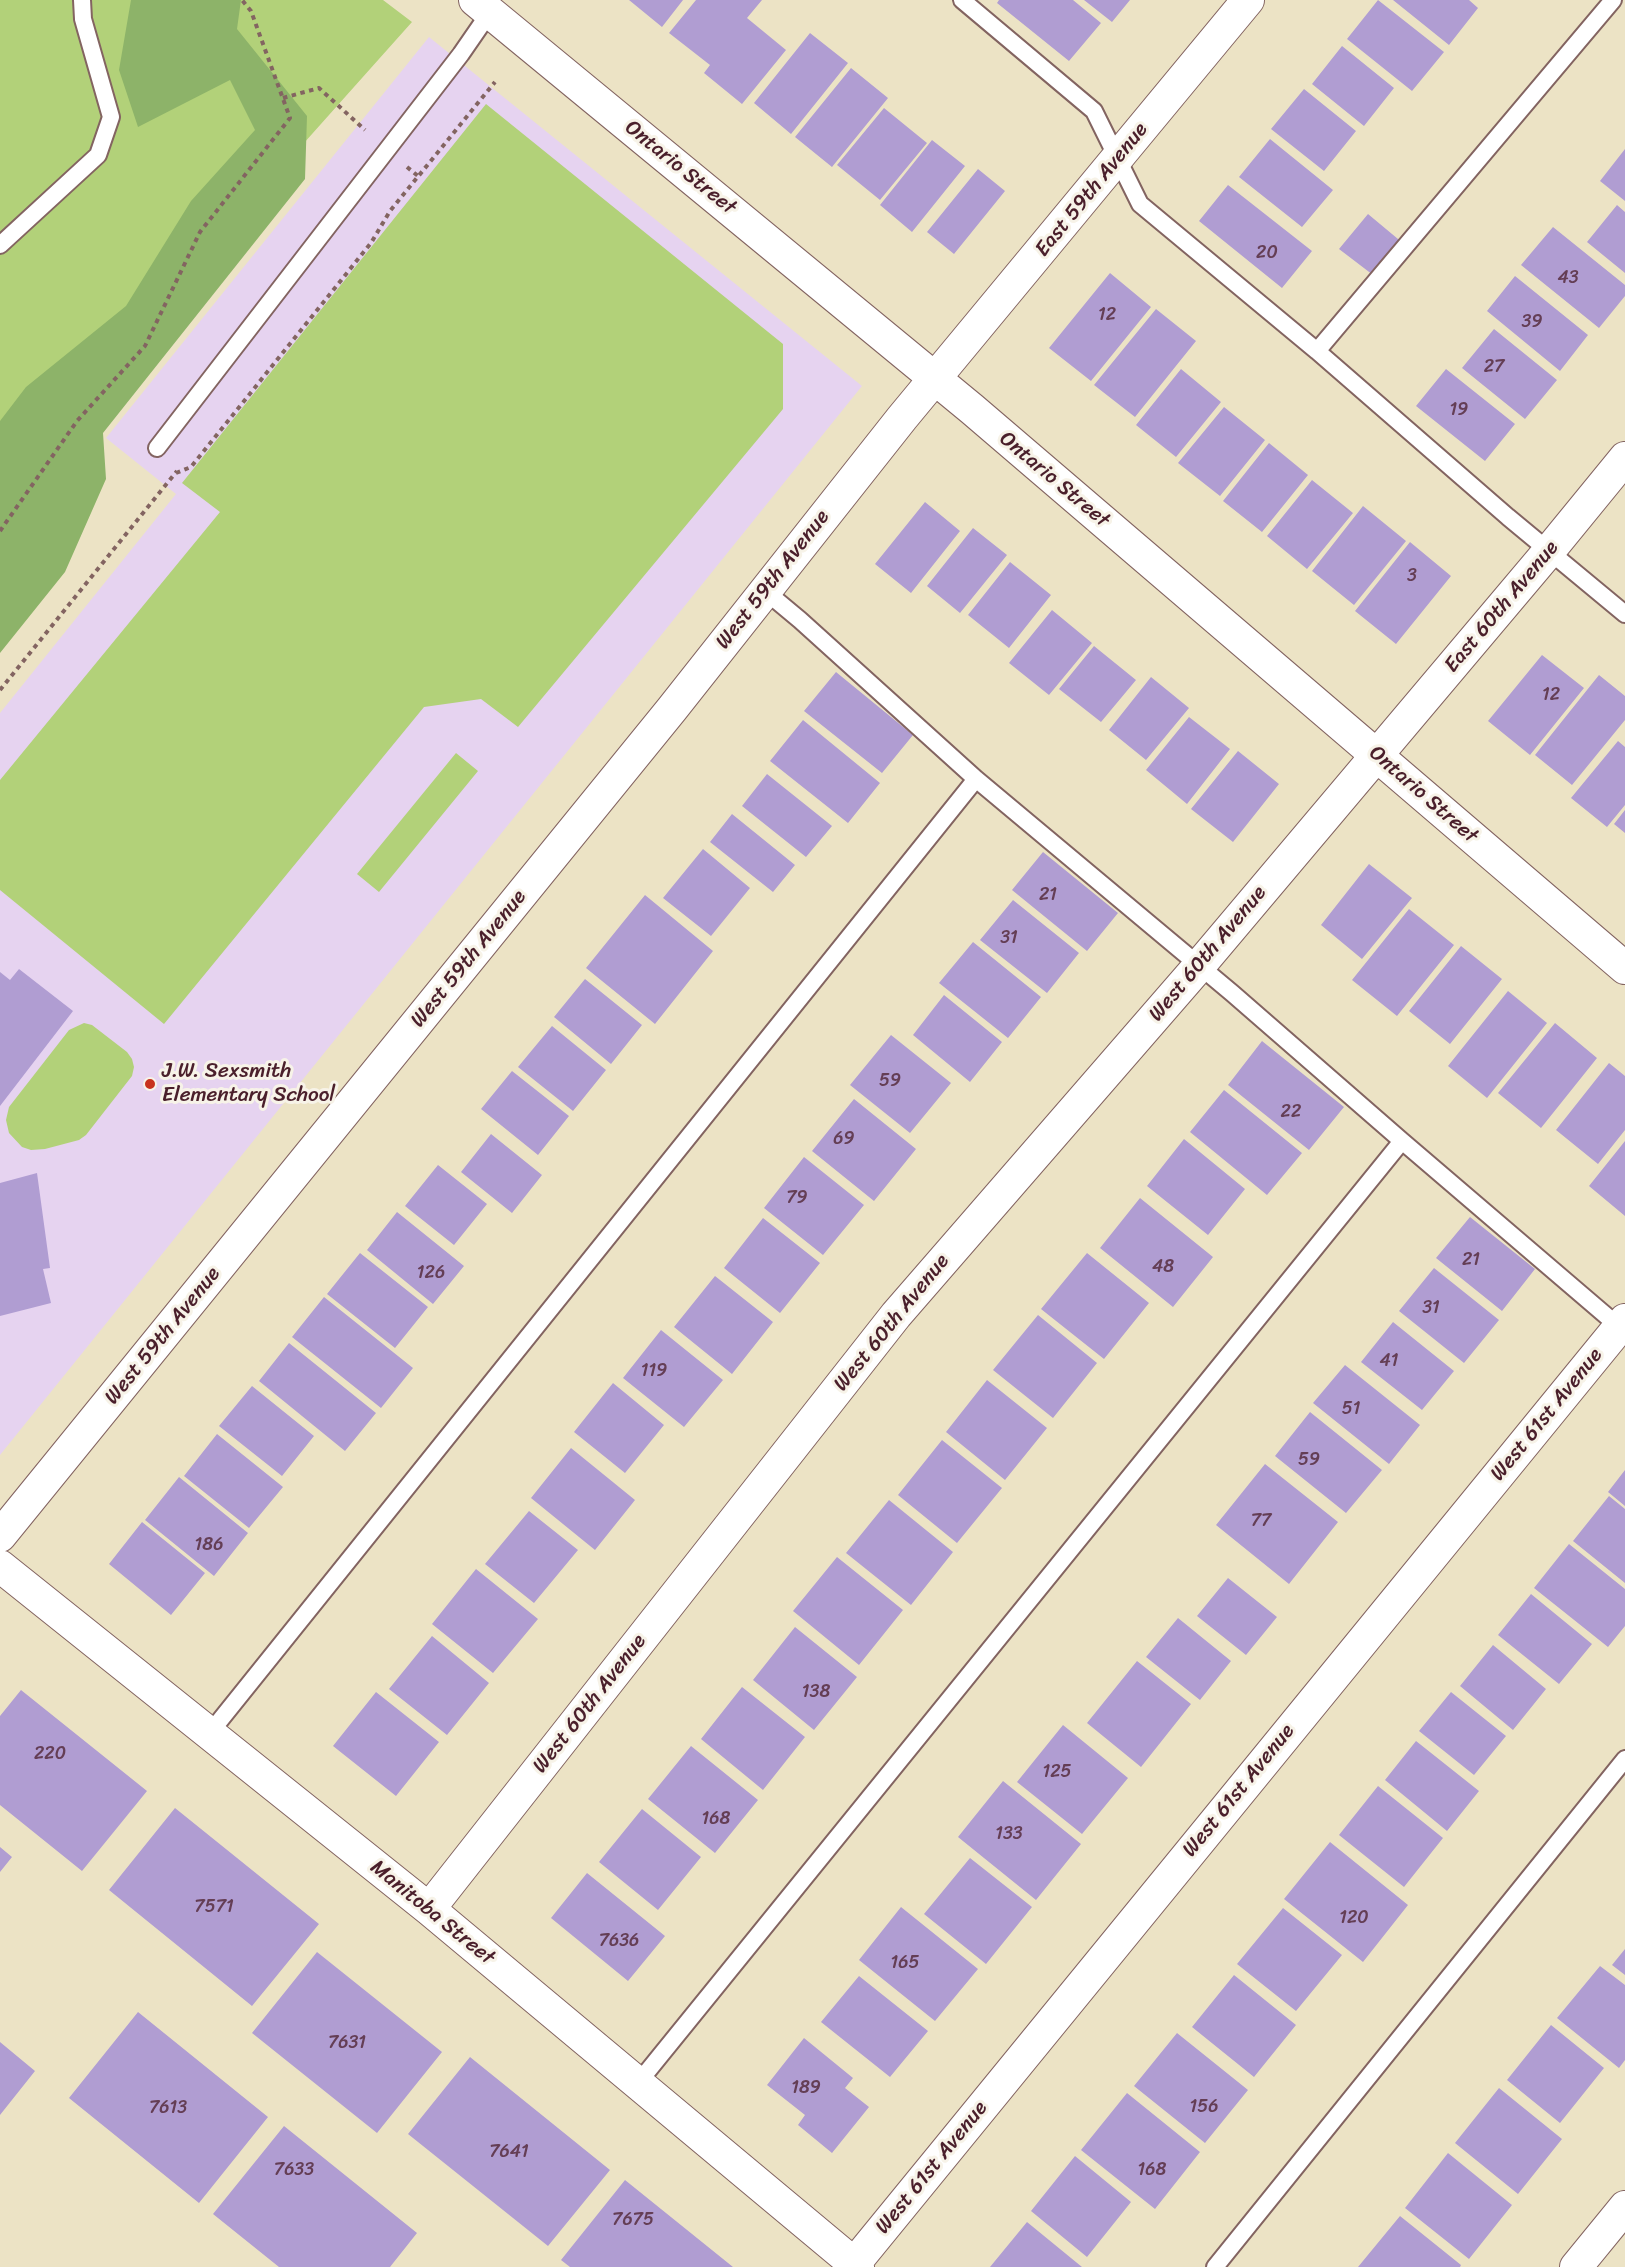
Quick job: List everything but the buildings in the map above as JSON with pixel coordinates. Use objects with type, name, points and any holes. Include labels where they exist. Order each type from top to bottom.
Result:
[{"type":"street","name":"East 59th Avenue","points":[[935,379],[1248,0]]},
{"type":"street","name":"Ontario Street","points":[[488,4],[935,379],[1625,968]]},
{"type":"street","name":"West 59th Avenue","points":[[0,1536],[664,718],[764,590],[935,379]]},
{"type":"street","name":"East 60th Avenue","points":[[1377,755],[1625,458]]},
{"type":"street","name":"West 60th Avenue","points":[[429,1909],[896,1315],[1199,966],[1377,755]]},
{"type":"street","name":"West 61st Avenue","points":[[856,2265],[1623,1326]]},
{"type":"street","name":"Manitoba Street","points":[[0,1566],[429,1909],[856,2265]]},
{"type":"street","points":[[1576,2267],[1625,2206]]},
{"type":"lane","points":[[0,245],[98,155],[108,126],[111,117],[83,20],[82,0]]},
{"type":"lane","points":[[962,0],[1094,111],[1140,204],[1317,351],[1625,614]]},
{"type":"lane","points":[[1317,351],[1613,0]]},
{"type":"lane","points":[[157,448],[457,60],[488,4]]},
{"type":"lane","points":[[764,590],[976,778],[1623,1326]]},
{"type":"lane","points":[[209,1734],[976,778]]},
{"type":"lane","points":[[638,2083],[1402,1141]]},
{"type":"lane","points":[[1215,2267],[1625,1759]]},
{"type":"path","points":[[0,531],[77,421],[145,346],[200,232],[290,118],[251,11],[242,0]]},
{"type":"path","points":[[0,690],[175,473],[191,467],[371,243],[390,211],[495,82]]},
{"type":"path","points":[[283,98],[319,88],[418,176]]},
{"type":"shaded area","name":"J.W. Sexsmith Elementary School","points":[[429,37],[862,386],[0,1455],[0,713],[176,494],[106,438]]},
{"type":"green space","points":[[0,0],[383,0],[412,22],[146,320],[0,497]]},
{"type":"green space","points":[[131,0],[241,0],[237,29],[307,116],[305,179],[103,433],[106,479],[65,572],[0,653],[0,421],[26,387],[126,306],[191,201],[255,130],[230,80],[138,127],[119,70]]},
{"type":"green space","points":[[486,104],[783,344],[783,409],[518,727],[481,699],[424,707],[164,1024],[0,890],[0,780],[220,512],[182,483]]},
{"type":"green space","points":[[456,753],[478,771],[379,892],[357,874]]},
{"type":"green space","points":[[84,1023],[92,1025],[127,1052],[134,1067],[132,1076],[86,1135],[79,1140],[45,1149],[31,1150],[22,1147],[9,1133],[6,1120],[9,1107],[69,1030]]},
{"type":"place","name":"J.W. Sexsmith Elementary School","points":[[150,1084]]}]
